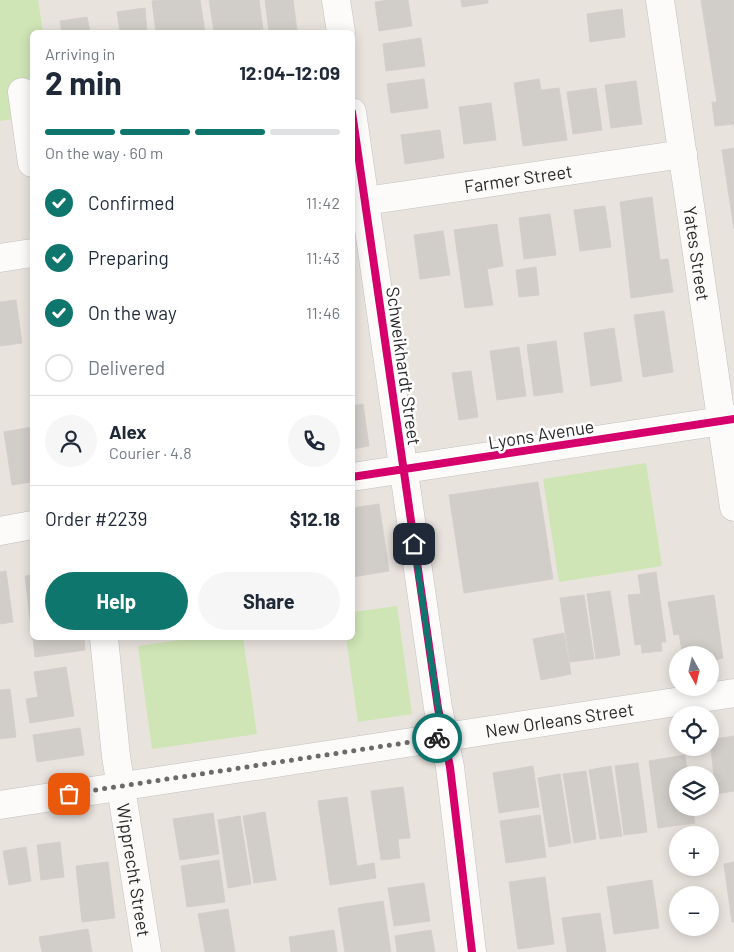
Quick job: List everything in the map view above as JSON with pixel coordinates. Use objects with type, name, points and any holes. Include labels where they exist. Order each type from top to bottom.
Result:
[{"type":"street","points":[[336,0],[341,30]]},
{"type":"street","name":"Yates Street","points":[[660,0],[683,154],[728,420],[734,507]]},
{"type":"street","points":[[22,92],[30,149]]},
{"type":"street","name":"Schweikhardt Street","points":[[355,151],[359,202],[403,470],[436,699],[450,768],[472,952]]},
{"type":"street","name":"Farmer Street","points":[[359,202],[683,154]]},
{"type":"street","points":[[0,258],[30,252]]},
{"type":"street","name":"Lyons Avenue","points":[[355,477],[728,420]]},
{"type":"street","points":[[0,531],[30,525]]},
{"type":"street","name":"Wipprecht Street","points":[[104,640],[121,787],[147,952]]},
{"type":"street","name":"New Orleans Street","points":[[0,805],[734,693]]},
{"type":"green space","points":[[0,0],[38,0],[43,30],[30,30],[30,80],[11,83],[15,119],[0,121]]},
{"type":"green space","points":[[646,463],[662,566],[559,582],[543,479]]},
{"type":"green space","points":[[397,606],[412,714],[358,722],[346,640],[355,640],[355,612]]},
{"type":"green space","points":[[179,640],[243,640],[257,734],[152,749],[138,646]]},
{"type":"building","points":[[200,0],[205,30],[156,30],[152,1]]},
{"type":"building","points":[[209,0],[259,0],[263,29],[214,30]]},
{"type":"building","points":[[265,0],[293,0],[297,30],[269,30]]},
{"type":"building","points":[[408,0],[412,26],[379,31],[375,2]]},
{"type":"building","points":[[461,0],[488,0],[488,3],[462,7]]},
{"type":"building","points":[[701,0],[734,0],[734,124],[715,126],[712,102],[717,102]]},
{"type":"building","points":[[145,8],[147,30],[120,30],[117,12]]},
{"type":"building","points":[[622,9],[625,37],[590,42],[587,14]]},
{"type":"building","points":[[87,17],[90,30],[62,30],[60,21]]},
{"type":"building","points":[[421,38],[425,66],[386,71],[383,44]]},
{"type":"building","points":[[424,79],[428,108],[391,113],[387,84]]},
{"type":"building","points":[[539,79],[541,90],[559,88],[567,140],[523,146],[514,83]]},
{"type":"building","points":[[636,81],[642,124],[611,128],[605,85]]},
{"type":"building","points":[[596,88],[602,130],[573,134],[567,92]]},
{"type":"building","points":[[491,103],[496,140],[464,144],[459,107]]},
{"type":"building","points":[[440,130],[444,158],[405,164],[401,135]]},
{"type":"building","points":[[734,148],[734,229],[722,150]]},
{"type":"building","points":[[652,197],[660,260],[668,259],[673,292],[631,298],[620,202]]},
{"type":"building","points":[[605,206],[611,247],[580,251],[574,210]]},
{"type":"building","points":[[550,214],[556,255],[524,259],[519,218]]},
{"type":"building","points":[[497,224],[503,266],[487,269],[493,305],[465,308],[454,230]]},
{"type":"building","points":[[443,231],[450,275],[420,279],[414,235]]},
{"type":"building","points":[[536,267],[539,295],[519,297],[516,270]]},
{"type":"building","points":[[16,300],[22,343],[0,346],[0,302]]},
{"type":"building","points":[[664,311],[673,372],[643,377],[634,315]]},
{"type":"building","points":[[614,328],[622,381],[591,386],[584,333]]},
{"type":"building","points":[[556,341],[563,392],[534,396],[527,345]]},
{"type":"building","points":[[519,347],[526,396],[497,400],[490,351]]},
{"type":"building","points":[[471,371],[478,417],[459,420],[452,373]]},
{"type":"building","points":[[363,404],[369,446],[355,448],[355,405]]},
{"type":"building","points":[[30,427],[30,482],[12,485],[4,432]]},
{"type":"building","points":[[538,482],[553,579],[464,593],[449,495]]},
{"type":"building","points":[[379,504],[389,571],[355,577],[355,508]]},
{"type":"building","points":[[6,571],[13,622],[0,624],[0,572]]},
{"type":"building","points":[[656,572],[666,642],[661,642],[662,651],[642,653],[641,644],[635,645],[628,595],[641,594],[638,575]]},
{"type":"building","points":[[30,575],[30,619],[25,576]]},
{"type":"building","points":[[610,591],[620,655],[596,659],[587,594]]},
{"type":"building","points":[[584,595],[594,659],[570,662],[560,598]]},
{"type":"building","points":[[714,595],[723,658],[719,659],[719,646],[681,646],[679,634],[674,635],[668,602]]},
{"type":"building","points":[[564,633],[571,674],[541,680],[533,639]]},
{"type":"building","points":[[33,640],[84,640],[85,650],[35,657]]},
{"type":"building","points":[[66,667],[74,716],[30,723],[26,699],[38,697],[34,672]]},
{"type":"building","points":[[10,689],[16,737],[0,739],[0,690]]},
{"type":"building","points":[[80,728],[84,755],[37,762],[33,735]]},
{"type":"building","points":[[734,736],[734,791],[719,794],[719,766],[713,766],[712,756],[719,756],[719,738]]},
{"type":"building","points":[[685,756],[687,766],[669,766],[669,816],[694,816],[695,823],[658,828],[649,761]]},
{"type":"building","points":[[638,763],[647,832],[624,835],[615,766]]},
{"type":"building","points":[[533,766],[539,807],[499,813],[493,773]]},
{"type":"building","points":[[611,766],[622,836],[600,839],[589,770]]},
{"type":"building","points":[[586,771],[596,839],[574,843],[563,774]]},
{"type":"building","points":[[560,774],[571,843],[549,847],[538,778]]},
{"type":"building","points":[[403,787],[410,838],[398,839],[400,858],[381,860],[371,791]]},
{"type":"building","points":[[347,797],[357,866],[374,863],[376,878],[330,885],[318,801]]},
{"type":"building","points":[[265,812],[276,880],[254,883],[243,816]]},
{"type":"building","points":[[213,813],[219,854],[180,860],[173,819]]},
{"type":"building","points":[[540,815],[546,857],[506,863],[500,821]]},
{"type":"building","points":[[240,816],[251,884],[228,888],[218,820]]},
{"type":"building","points":[[60,842],[64,877],[41,880],[37,845]]},
{"type":"building","points":[[26,847],[31,881],[9,885],[3,851]]},
{"type":"building","points":[[219,860],[225,902],[187,907],[181,866]]},
{"type":"building","points":[[108,862],[115,918],[82,922],[76,866]]},
{"type":"building","points":[[734,862],[734,922],[732,922],[724,864]]},
{"type":"building","points":[[545,877],[554,944],[518,949],[509,882]]},
{"type":"building","points":[[652,880],[659,928],[614,934],[607,887]]},
{"type":"building","points":[[424,883],[430,921],[394,926],[388,888]]},
{"type":"building","points":[[383,901],[391,952],[345,952],[338,908]]},
{"type":"building","points":[[228,909],[235,952],[205,952],[198,914]]},
{"type":"building","points":[[600,913],[606,952],[567,952],[562,918]]},
{"type":"building","points":[[88,929],[92,952],[42,952],[39,937]]},
{"type":"building","points":[[334,930],[337,952],[291,952],[289,937]]},
{"type":"building","points":[[431,930],[435,952],[397,952],[395,936]]},
{"type":"cycle path","points":[[355,133],[438,708],[450,767],[472,952]]},
{"type":"cycle path","points":[[355,477],[734,419]]},
{"type":"way so far","points":[[69,794],[437,738]]},
{"type":"route","points":[[414,544],[444,737],[437,738]]}]
